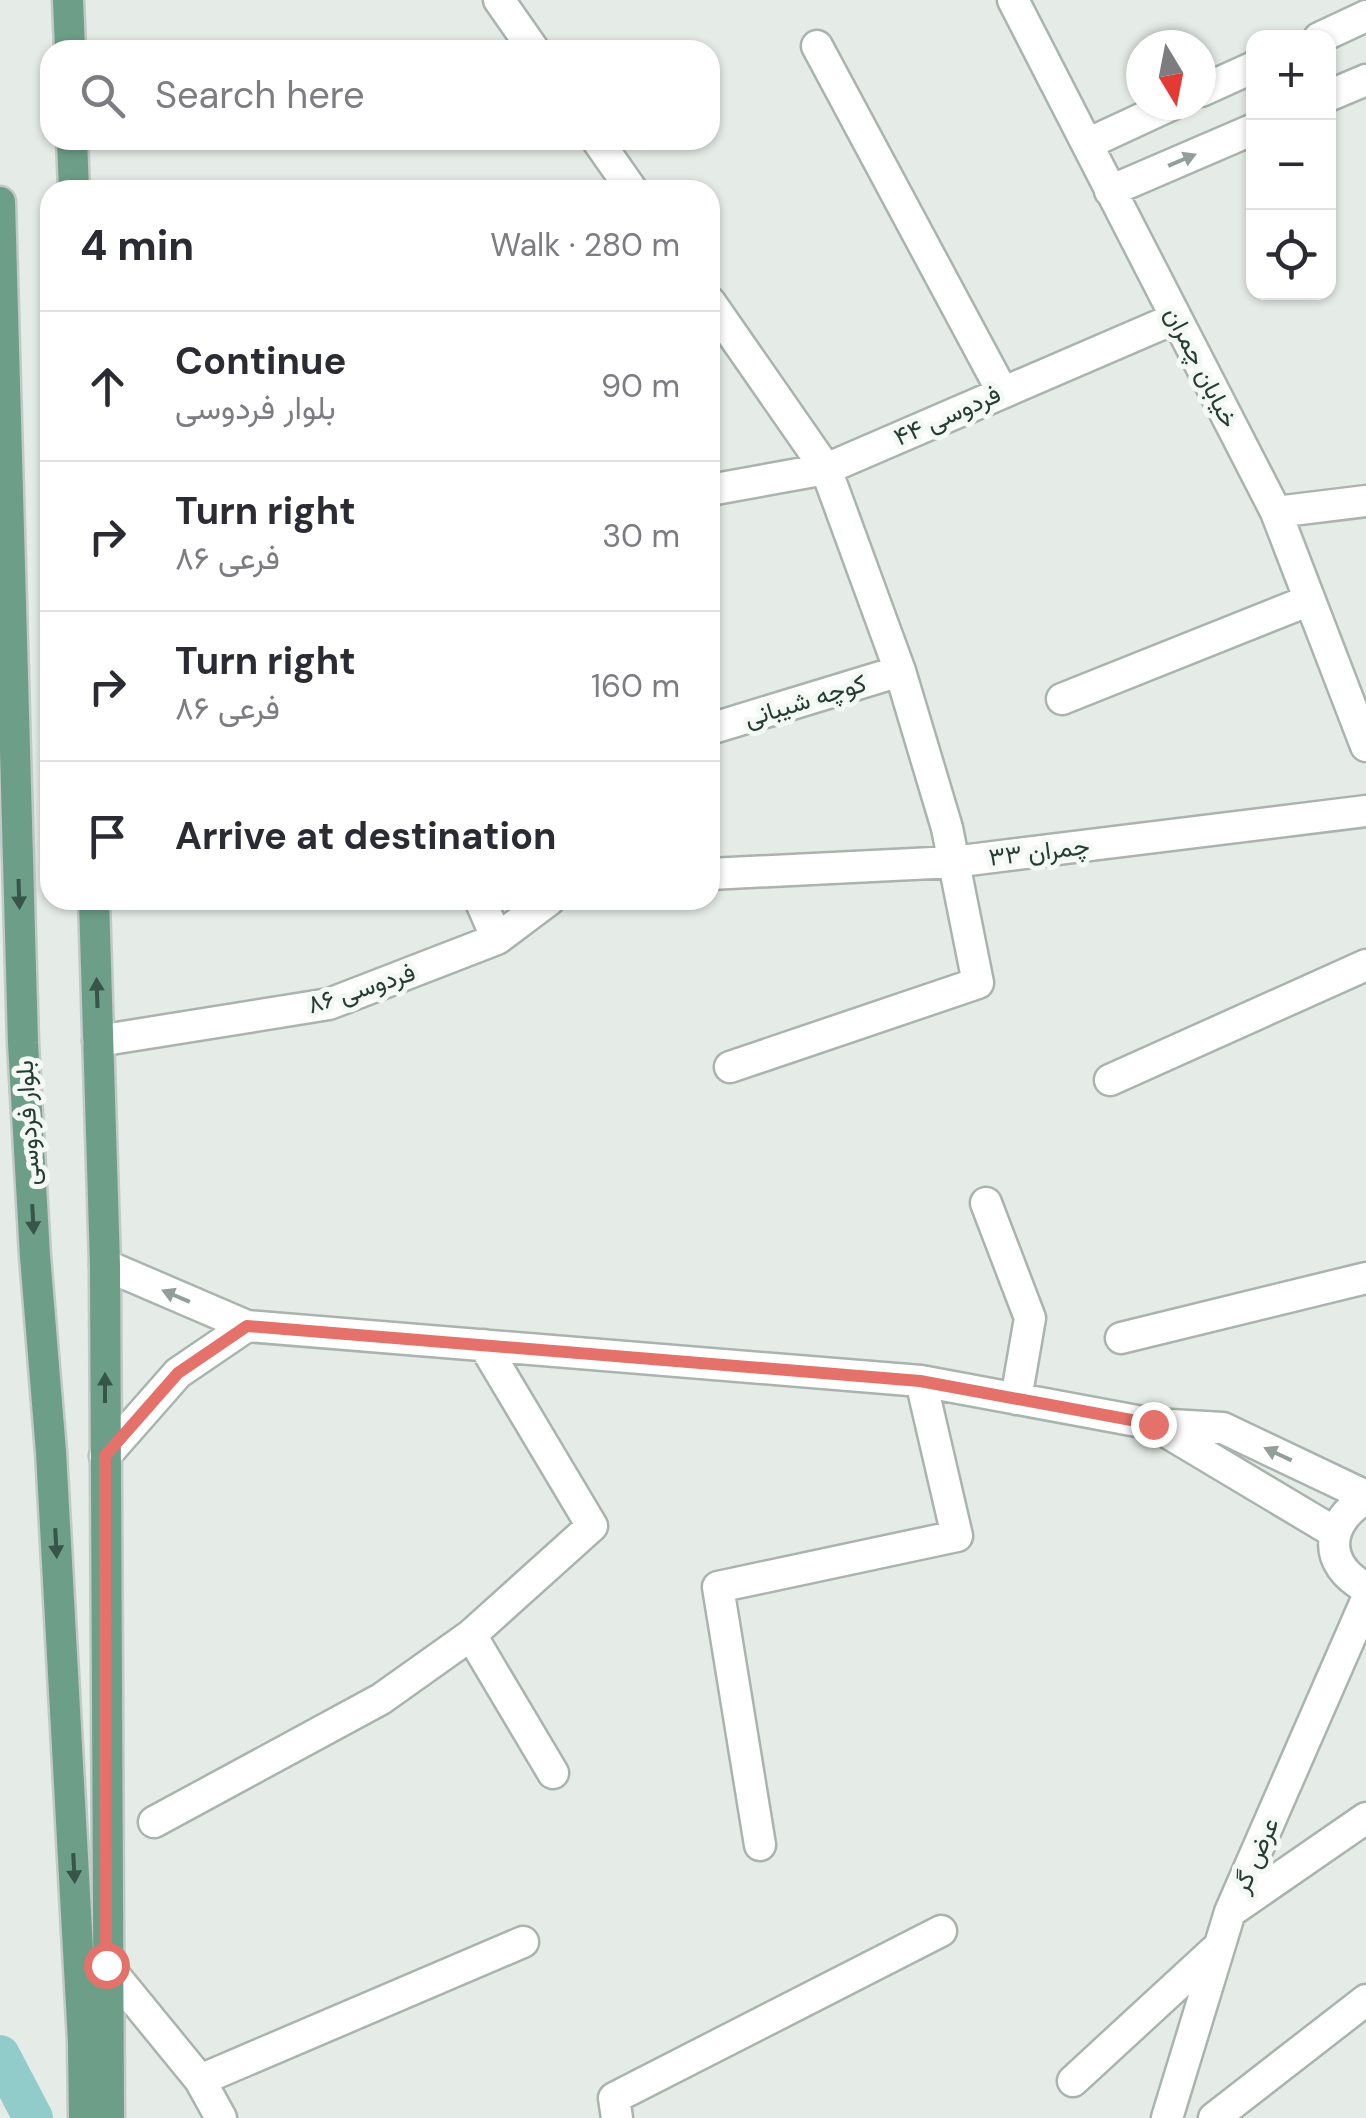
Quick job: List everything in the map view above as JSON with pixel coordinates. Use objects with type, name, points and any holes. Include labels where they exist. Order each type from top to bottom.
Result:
[{"type":"main road","points":[[68,0],[70,40]]},
{"type":"main road","points":[[72,150],[74,180]]},
{"type":"main road","name":"بلوار فردوسی","points":[[0,202],[4,466],[23,1043],[35,1256],[95,2044]]},
{"type":"main road","points":[[84,2118],[106,1965],[105,1265],[94,910]]},
{"type":"main road","points":[[95,2044],[108,2118]]},
{"type":"street","points":[[500,0],[527,40]]},
{"type":"street","name":"خیابان چمران","points":[[1013,0],[1276,512],[1366,746]]},
{"type":"street","points":[[1336,30],[1366,16]]},
{"type":"street","points":[[817,46],[1002,391]]},
{"type":"street","points":[[1216,85],[1246,72]]},
{"type":"street","points":[[1336,93],[1366,80]]},
{"type":"street","points":[[1087,144],[1139,120]]},
{"type":"street","points":[[1110,190],[1246,132]]},
{"type":"street","points":[[604,150],[625,180]]},
{"type":"street","points":[[720,316],[826,468],[900,671],[947,828],[978,983],[730,1067]]},
{"type":"street","name":"فردوسی ۴۴","points":[[720,486],[826,468],[1176,318]]},
{"type":"street","points":[[1276,512],[1366,501]]},
{"type":"street","points":[[1062,699],[1310,600]]},
{"type":"street","name":"کوچه شیبانی","points":[[720,726],[900,671]]},
{"type":"street","name":"چمران ۳۳","points":[[720,874],[954,862],[1366,811]]},
{"type":"street","points":[[484,910],[497,938]]},
{"type":"street","name":"فردوسی ۸۶","points":[[98,1041],[329,1004],[497,938],[535,910]]},
{"type":"street","points":[[1110,1080],[1366,965]]},
{"type":"street","points":[[986,1203],[1030,1318],[1016,1399]]},
{"type":"street","points":[[105,1265],[247,1326],[920,1381],[1153,1424],[1223,1428],[1366,1497]]},
{"type":"street","points":[[1120,1338],[1366,1278]]},
{"type":"street","points":[[105,1456],[178,1373],[247,1326]]},
{"type":"street","points":[[154,1822],[381,1699],[471,1635],[592,1526],[484,1345]]},
{"type":"street","points":[[760,1845],[718,1587],[957,1536],[920,1381]]},
{"type":"street","points":[[1153,1424],[1334,1532]]},
{"type":"street","points":[[1366,1497],[1346,1510],[1334,1532],[1335,1558],[1348,1578],[1366,1588]]},
{"type":"street","name":"عرض گر","points":[[1167,2118],[1230,1912],[1366,1601]]},
{"type":"street","points":[[471,1635],[553,1774]]},
{"type":"street","points":[[1230,1912],[1366,1818]]},
{"type":"street","points":[[617,2118],[614,2098],[940,1930]]},
{"type":"street","points":[[200,2080],[523,1942]]},
{"type":"street","points":[[1072,2081],[1217,1949]]},
{"type":"street","points":[[106,1965],[200,2080],[221,2118]]},
{"type":"street","points":[[1214,2118],[1366,2000]]},
{"type":"waterway","points":[[0,2055],[33,2118]]},
{"type":"route","points":[[106,1965],[105,1456],[178,1373],[247,1326],[920,1381],[1153,1424]]}]
